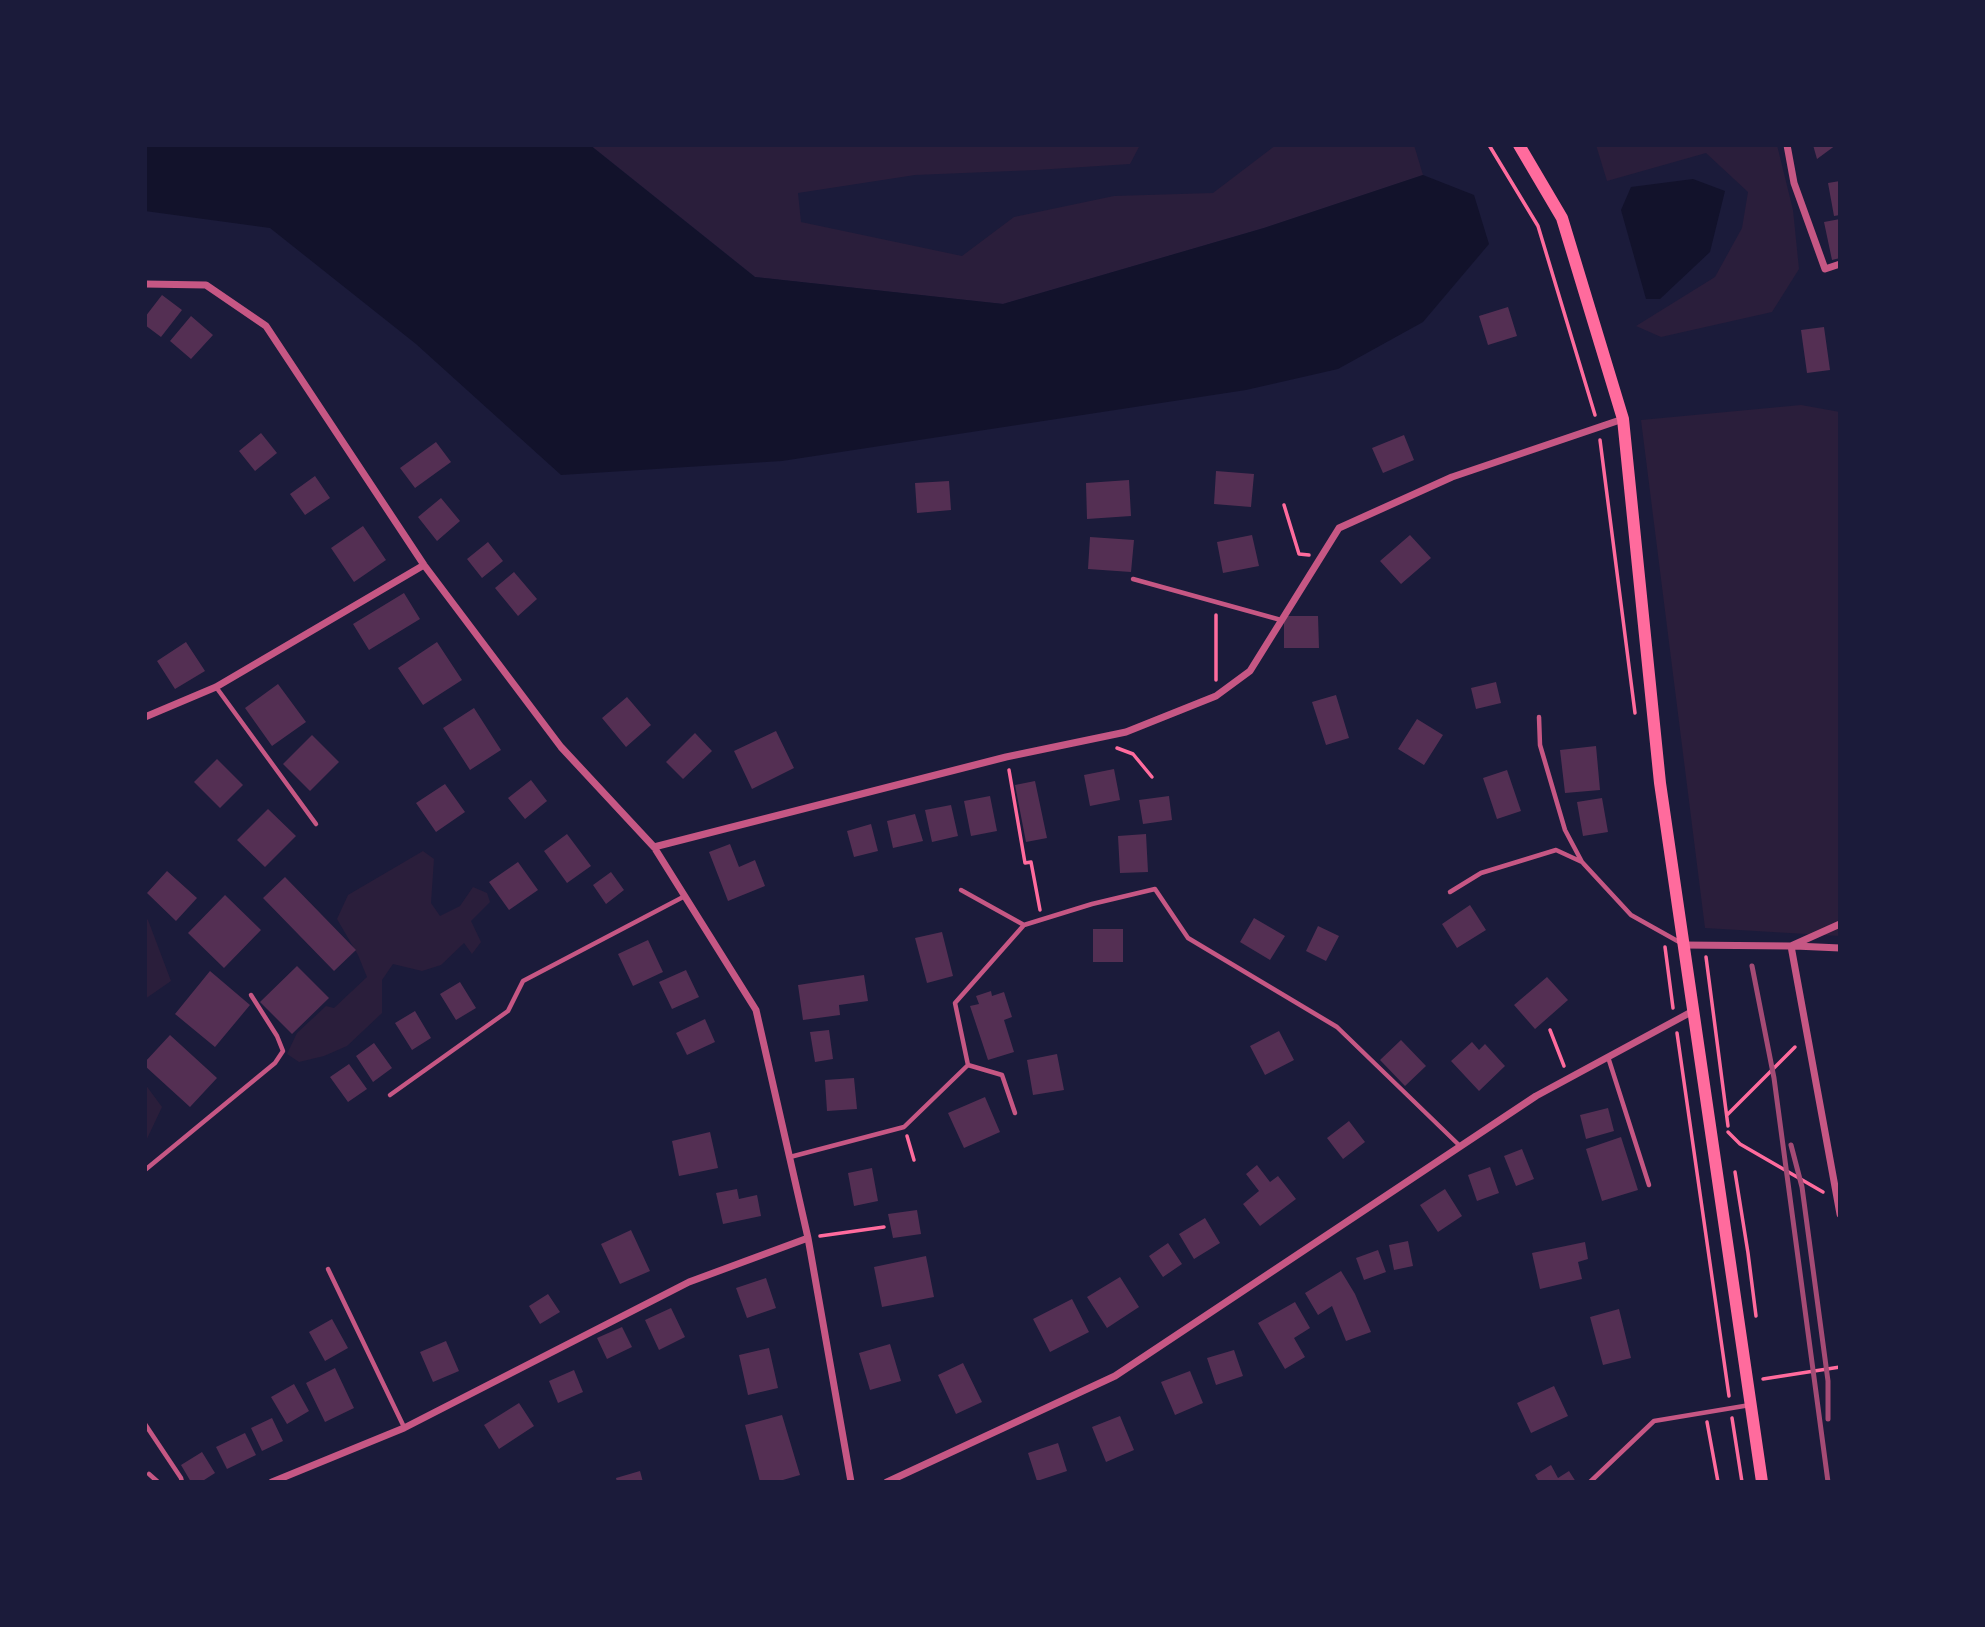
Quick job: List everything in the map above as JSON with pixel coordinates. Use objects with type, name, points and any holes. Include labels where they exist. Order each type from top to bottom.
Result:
[{"type":"main road","points":[[1519,145],[1562,218],[1623,419],[1660,783],[1762,1482]]},
{"type":"street","points":[[1787,145],[1794,183],[1825,269],[1840,264]]},
{"type":"street","points":[[145,284],[206,285],[266,326],[424,565],[561,747],[654,847],[756,1010],[807,1238],[850,1482]]},
{"type":"street","points":[[654,847],[1006,757],[1126,732],[1216,696],[1250,671],[1339,528],[1452,477],[1623,419]]},
{"type":"street","points":[[145,717],[216,687],[424,565]]},
{"type":"street","points":[[1791,946],[1840,924]]},
{"type":"street","points":[[1684,945],[1840,948]]},
{"type":"street","points":[[1791,946],[1840,1214]]},
{"type":"street","points":[[887,1482],[1115,1376],[1536,1096],[1693,1012]]},
{"type":"street","points":[[272,1482],[404,1428],[689,1282],[807,1238]]},
{"type":"lane","points":[[1133,579],[1281,620]]},
{"type":"lane","points":[[216,687],[316,824]]},
{"type":"lane","points":[[1539,717],[1540,745],[1565,830],[1583,862],[1631,915],[1684,945]]},
{"type":"lane","points":[[1451,892],[1481,873],[1556,850],[1583,862]]},
{"type":"lane","points":[[968,1065],[956,1003],[1024,925],[1092,904],[1155,889],[1188,938],[1337,1027],[1460,1146]]},
{"type":"lane","points":[[961,890],[1024,925]]},
{"type":"lane","points":[[390,1096],[508,1010],[523,981],[685,895]]},
{"type":"lane","points":[[145,1170],[275,1063],[282,1051],[277,1037],[250,995]]},
{"type":"lane","points":[[1608,1056],[1649,1185]]},
{"type":"lane","points":[[968,1065],[1002,1075],[1015,1113]]},
{"type":"lane","points":[[789,1157],[904,1127],[968,1065]]},
{"type":"lane","points":[[328,1269],[404,1428]]},
{"type":"lane","points":[[1590,1482],[1654,1421],[1751,1405]]},
{"type":"lane","points":[[145,1424],[182,1482]]},
{"type":"lane","points":[[149,1474],[158,1482]]},
{"type":"path","points":[[1489,145],[1538,226],[1598,426]]},
{"type":"path","points":[[1284,505],[1299,554],[1321,556]]},
{"type":"path","points":[[1216,602],[1216,696]]},
{"type":"path","points":[[1092,739],[1133,754],[1152,777]]},
{"type":"path","points":[[1006,757],[1025,863],[1031,862],[1041,919]]},
{"type":"path","points":[[1705,945],[1730,1145]]},
{"type":"path","points":[[1675,1020],[1742,1482]]},
{"type":"path","points":[[1550,1030],[1569,1078]]},
{"type":"path","points":[[1727,1115],[1807,1035]]},
{"type":"path","points":[[904,1127],[914,1160]]},
{"type":"path","points":[[1728,1132],[1740,1144],[1837,1200]]},
{"type":"path","points":[[1735,1172],[1756,1316]]},
{"type":"path","points":[[807,1238],[884,1227]]},
{"type":"path","points":[[1763,1379],[1840,1367]]},
{"type":"path","points":[[1706,1412],[1718,1482]]},
{"type":"shaded area","points":[[145,145],[590,145],[755,277],[1003,304],[1264,228],[1423,175],[1474,195],[1489,244],[1423,322],[1338,369],[1246,390],[782,461],[561,475],[416,344],[270,228],[145,211]]},
{"type":"shaded area","points":[[590,145],[1140,145],[1130,164],[915,175],[798,193],[801,222],[962,256],[1014,217],[1114,196],[1213,193],[1276,145],[1414,145],[1423,175],[1264,228],[1003,304],[755,277]]},
{"type":"shaded area","points":[[1596,145],[1777,145],[1793,210],[1799,269],[1772,312],[1661,337],[1636,326],[1715,277],[1742,228],[1748,192],[1706,153],[1607,181]]},
{"type":"shaded area","points":[[1693,179],[1725,191],[1710,252],[1660,299],[1646,299],[1621,210],[1631,187]]},
{"type":"shaded area","points":[[1801,405],[1840,412],[1840,936],[1705,928],[1641,420]]},
{"type":"shaded area","points":[[423,851],[434,859],[431,903],[440,916],[460,906],[473,887],[487,893],[490,902],[471,921],[481,942],[472,954],[464,943],[441,965],[422,971],[393,964],[382,980],[382,1013],[347,1046],[324,1056],[299,1062],[287,1054],[297,1033],[326,1006],[334,1008],[367,977],[358,955],[337,919],[348,895]]},
{"type":"shaded area","points":[[145,917],[171,981],[145,999]]},
{"type":"shaded area","points":[[145,1084],[162,1107],[145,1143]]},
{"type":"building","points":[[1813,145],[1836,145],[1817,159]]},
{"type":"building","points":[[1840,181],[1840,215],[1834,216],[1828,183]]},
{"type":"building","points":[[1840,219],[1840,258],[1832,260],[1824,222]]},
{"type":"building","points":[[162,295],[182,310],[161,337],[145,325],[145,317]]},
{"type":"building","points":[[1508,307],[1517,336],[1488,345],[1479,316]]},
{"type":"building","points":[[191,316],[213,335],[191,359],[170,341]]},
{"type":"building","points":[[1824,327],[1830,370],[1807,373],[1801,330]]},
{"type":"building","points":[[261,433],[277,453],[255,471],[239,451]]},
{"type":"building","points":[[1404,435],[1414,460],[1383,473],[1372,448]]},
{"type":"building","points":[[436,442],[451,462],[415,488],[400,468]]},
{"type":"building","points":[[1216,471],[1254,474],[1251,507],[1214,504]]},
{"type":"building","points":[[315,476],[330,498],[305,515],[290,494]]},
{"type":"building","points":[[1129,480],[1131,516],[1087,519],[1086,483]]},
{"type":"building","points":[[949,481],[951,510],[917,513],[915,483]]},
{"type":"building","points":[[441,498],[460,521],[437,541],[418,517]]},
{"type":"building","points":[[363,526],[386,560],[354,582],[331,548]]},
{"type":"building","points":[[1252,535],[1259,566],[1223,573],[1217,542]]},
{"type":"building","points":[[1410,535],[1431,558],[1401,584],[1380,561]]},
{"type":"building","points":[[1090,537],[1134,540],[1131,572],[1088,569]]},
{"type":"building","points":[[488,542],[503,561],[482,578],[467,559]]},
{"type":"building","points":[[514,572],[537,599],[518,616],[495,588]]},
{"type":"building","points":[[404,593],[420,619],[369,650],[353,624]]},
{"type":"building","points":[[1284,616],[1318,616],[1319,648],[1284,648]]},
{"type":"building","points":[[186,642],[205,671],[175,689],[157,661]]},
{"type":"building","points":[[437,642],[462,680],[423,705],[398,668]]},
{"type":"building","points":[[1496,682],[1501,703],[1476,709],[1471,688]]},
{"type":"building","points":[[278,684],[306,722],[272,746],[245,708]]},
{"type":"building","points":[[1336,695],[1349,738],[1326,745],[1312,702]]},
{"type":"building","points":[[627,697],[651,725],[626,747],[602,718]]},
{"type":"building","points":[[474,708],[501,750],[470,770],[443,728]]},
{"type":"building","points":[[1417,719],[1443,735],[1424,765],[1398,749]]},
{"type":"building","points":[[776,731],[794,768],[752,789],[734,751]]},
{"type":"building","points":[[695,733],[712,751],[683,779],[666,762]]},
{"type":"building","points":[[312,735],[339,762],[310,791],[283,764]]},
{"type":"building","points":[[1596,746],[1600,790],[1565,793],[1560,750]]},
{"type":"building","points":[[217,759],[243,785],[220,808],[194,782]]},
{"type":"building","points":[[1114,769],[1120,800],[1090,806],[1084,775]]},
{"type":"building","points":[[1507,770],[1521,811],[1497,819],[1483,778]]},
{"type":"building","points":[[531,780],[547,801],[525,819],[508,798]]},
{"type":"building","points":[[1035,781],[1047,838],[1026,842],[1015,785]]},
{"type":"building","points":[[445,784],[465,812],[436,832],[416,803]]},
{"type":"building","points":[[990,796],[997,831],[971,836],[964,801]]},
{"type":"building","points":[[1169,796],[1172,820],[1143,824],[1139,800]]},
{"type":"building","points":[[1602,798],[1608,832],[1583,836],[1577,802]]},
{"type":"building","points":[[951,805],[958,836],[932,842],[925,810]]},
{"type":"building","points":[[268,809],[296,836],[265,867],[237,840]]},
{"type":"building","points":[[915,814],[923,841],[893,848],[887,821]]},
{"type":"building","points":[[871,824],[878,851],[854,857],[847,831]]},
{"type":"building","points":[[567,834],[591,866],[567,883],[544,851]]},
{"type":"building","points":[[1146,834],[1148,872],[1120,873],[1118,836]]},
{"type":"building","points":[[730,844],[739,867],[755,860],[765,886],[728,901],[709,852]]},
{"type":"building","points":[[518,862],[538,890],[509,910],[489,882]]},
{"type":"building","points":[[167,871],[197,898],[176,921],[147,893]]},
{"type":"building","points":[[611,872],[624,890],[606,904],[593,885]]},
{"type":"building","points":[[285,877],[356,950],[334,971],[263,898]]},
{"type":"building","points":[[225,895],[261,930],[224,968],[188,933]]},
{"type":"building","points":[[1470,905],[1486,930],[1457,948],[1442,924]]},
{"type":"building","points":[[1254,918],[1285,936],[1270,960],[1240,942]]},
{"type":"building","points":[[1318,926],[1339,936],[1326,961],[1306,951]]},
{"type":"building","points":[[1093,929],[1123,929],[1123,962],[1093,962]]},
{"type":"building","points":[[942,932],[953,976],[927,983],[915,938]]},
{"type":"building","points":[[648,940],[663,972],[633,986],[618,954]]},
{"type":"building","points":[[297,966],[329,998],[292,1034],[260,1002]]},
{"type":"building","points":[[686,970],[699,997],[672,1009],[659,982]]},
{"type":"building","points":[[210,971],[250,1005],[215,1047],[175,1014]]},
{"type":"building","points":[[864,975],[868,1001],[839,1005],[840,1015],[803,1020],[798,985]]},
{"type":"building","points":[[1547,977],[1568,1000],[1535,1029],[1514,1005]]},
{"type":"building","points":[[460,982],[476,1008],[456,1020],[440,994]]},
{"type":"building","points":[[991,991],[992,996],[1004,992],[1012,1017],[1004,1020],[1014,1052],[988,1060],[970,1006],[979,1004],[976,996]]},
{"type":"building","points":[[415,1011],[431,1038],[412,1050],[395,1023]]},
{"type":"building","points":[[705,1019],[715,1042],[687,1055],[676,1033]]},
{"type":"building","points":[[829,1030],[833,1059],[815,1062],[810,1032]]},
{"type":"building","points":[[1279,1031],[1294,1060],[1265,1075],[1250,1046]]},
{"type":"building","points":[[170,1035],[217,1078],[190,1107],[145,1066],[145,1062]]},
{"type":"building","points":[[1401,1040],[1426,1066],[1405,1086],[1380,1060]]},
{"type":"building","points":[[1472,1042],[1479,1050],[1485,1044],[1505,1066],[1479,1091],[1451,1061]]},
{"type":"building","points":[[374,1043],[392,1068],[373,1082],[356,1056]]},
{"type":"building","points":[[1057,1054],[1064,1090],[1033,1095],[1027,1060]]},
{"type":"building","points":[[349,1064],[367,1089],[348,1102],[330,1077]]},
{"type":"building","points":[[854,1078],[857,1109],[827,1111],[825,1080]]},
{"type":"building","points":[[985,1097],[1000,1132],[964,1148],[948,1113]]},
{"type":"building","points":[[1608,1108],[1614,1131],[1586,1139],[1580,1115]]},
{"type":"building","points":[[1349,1121],[1365,1142],[1343,1159],[1327,1138]]},
{"type":"building","points":[[710,1132],[718,1168],[679,1176],[672,1141]]},
{"type":"building","points":[[1621,1137],[1638,1190],[1602,1201],[1586,1149]]},
{"type":"building","points":[[1522,1149],[1534,1179],[1516,1186],[1504,1156]]},
{"type":"building","points":[[1257,1165],[1270,1182],[1278,1176],[1296,1199],[1260,1226],[1243,1204],[1259,1191],[1246,1174]]},
{"type":"building","points":[[1490,1167],[1499,1193],[1477,1201],[1468,1175]]},
{"type":"building","points":[[872,1168],[878,1201],[854,1206],[848,1173]]},
{"type":"building","points":[[737,1189],[739,1199],[757,1195],[761,1216],[723,1224],[716,1193]]},
{"type":"building","points":[[1445,1189],[1462,1216],[1438,1232],[1420,1205]]},
{"type":"building","points":[[917,1210],[921,1234],[893,1238],[888,1214]]},
{"type":"building","points":[[1205,1218],[1220,1243],[1194,1259],[1179,1234]]},
{"type":"building","points":[[631,1230],[650,1271],[620,1284],[601,1244]]},
{"type":"building","points":[[1408,1241],[1413,1266],[1394,1270],[1389,1245]]},
{"type":"building","points":[[1585,1242],[1588,1259],[1578,1262],[1582,1279],[1540,1289],[1532,1253]]},
{"type":"building","points":[[1168,1243],[1182,1264],[1163,1277],[1149,1256]]},
{"type":"building","points":[[1378,1250],[1386,1272],[1364,1280],[1356,1258]]},
{"type":"building","points":[[926,1256],[934,1297],[882,1307],[874,1267]]},
{"type":"building","points":[[1341,1271],[1355,1294],[1371,1332],[1346,1341],[1332,1306],[1318,1315],[1305,1293]]},
{"type":"building","points":[[1120,1277],[1139,1307],[1107,1328],[1087,1297]]},
{"type":"building","points":[[766,1278],[776,1308],[747,1318],[736,1288]]},
{"type":"building","points":[[548,1294],[560,1312],[540,1324],[529,1306]]},
{"type":"building","points":[[1072,1299],[1089,1332],[1050,1352],[1033,1319]]},
{"type":"building","points":[[1295,1302],[1310,1328],[1294,1338],[1305,1357],[1285,1369],[1258,1323]]},
{"type":"building","points":[[671,1308],[685,1337],[659,1350],[645,1320]]},
{"type":"building","points":[[1619,1309],[1631,1358],[1603,1365],[1590,1317]]},
{"type":"building","points":[[332,1319],[348,1348],[325,1361],[309,1332]]},
{"type":"building","points":[[622,1327],[632,1347],[607,1359],[597,1338]]},
{"type":"building","points":[[446,1341],[459,1371],[433,1382],[420,1352]]},
{"type":"building","points":[[890,1344],[901,1381],[870,1390],[859,1353]]},
{"type":"building","points":[[769,1348],[778,1388],[748,1395],[739,1355]]},
{"type":"building","points":[[1234,1350],[1243,1376],[1216,1385],[1207,1358]]},
{"type":"building","points":[[963,1363],[982,1402],[956,1414],[938,1375]]},
{"type":"building","points":[[335,1368],[354,1408],[325,1422],[306,1383]]},
{"type":"building","points":[[574,1370],[583,1392],[558,1403],[549,1381]]},
{"type":"building","points":[[1190,1371],[1203,1403],[1175,1415],[1161,1382]]},
{"type":"building","points":[[294,1384],[309,1411],[287,1424],[271,1397]]},
{"type":"building","points":[[1554,1386],[1568,1416],[1531,1433],[1517,1403]]},
{"type":"building","points":[[519,1403],[534,1426],[499,1449],[484,1425]]},
{"type":"building","points":[[782,1415],[800,1475],[776,1482],[760,1482],[745,1425]]},
{"type":"building","points":[[1120,1416],[1134,1450],[1106,1462],[1092,1427]]},
{"type":"building","points":[[272,1418],[283,1441],[262,1451],[251,1428]]},
{"type":"building","points":[[245,1433],[256,1455],[227,1469],[216,1447]]},
{"type":"building","points":[[1058,1443],[1067,1471],[1037,1481],[1028,1453]]},
{"type":"building","points":[[202,1452],[215,1473],[201,1482],[191,1482],[181,1465]]},
{"type":"building","points":[[1551,1465],[1558,1478],[1569,1471],[1576,1482],[1539,1482],[1535,1475]]},
{"type":"building","points":[[640,1471],[643,1482],[617,1482],[616,1478]]},
{"type":"railway","points":[[1752,966],[1774,1078],[1828,1482]]},
{"type":"railway","points":[[1791,1145],[1802,1187],[1828,1381],[1828,1419]]}]
